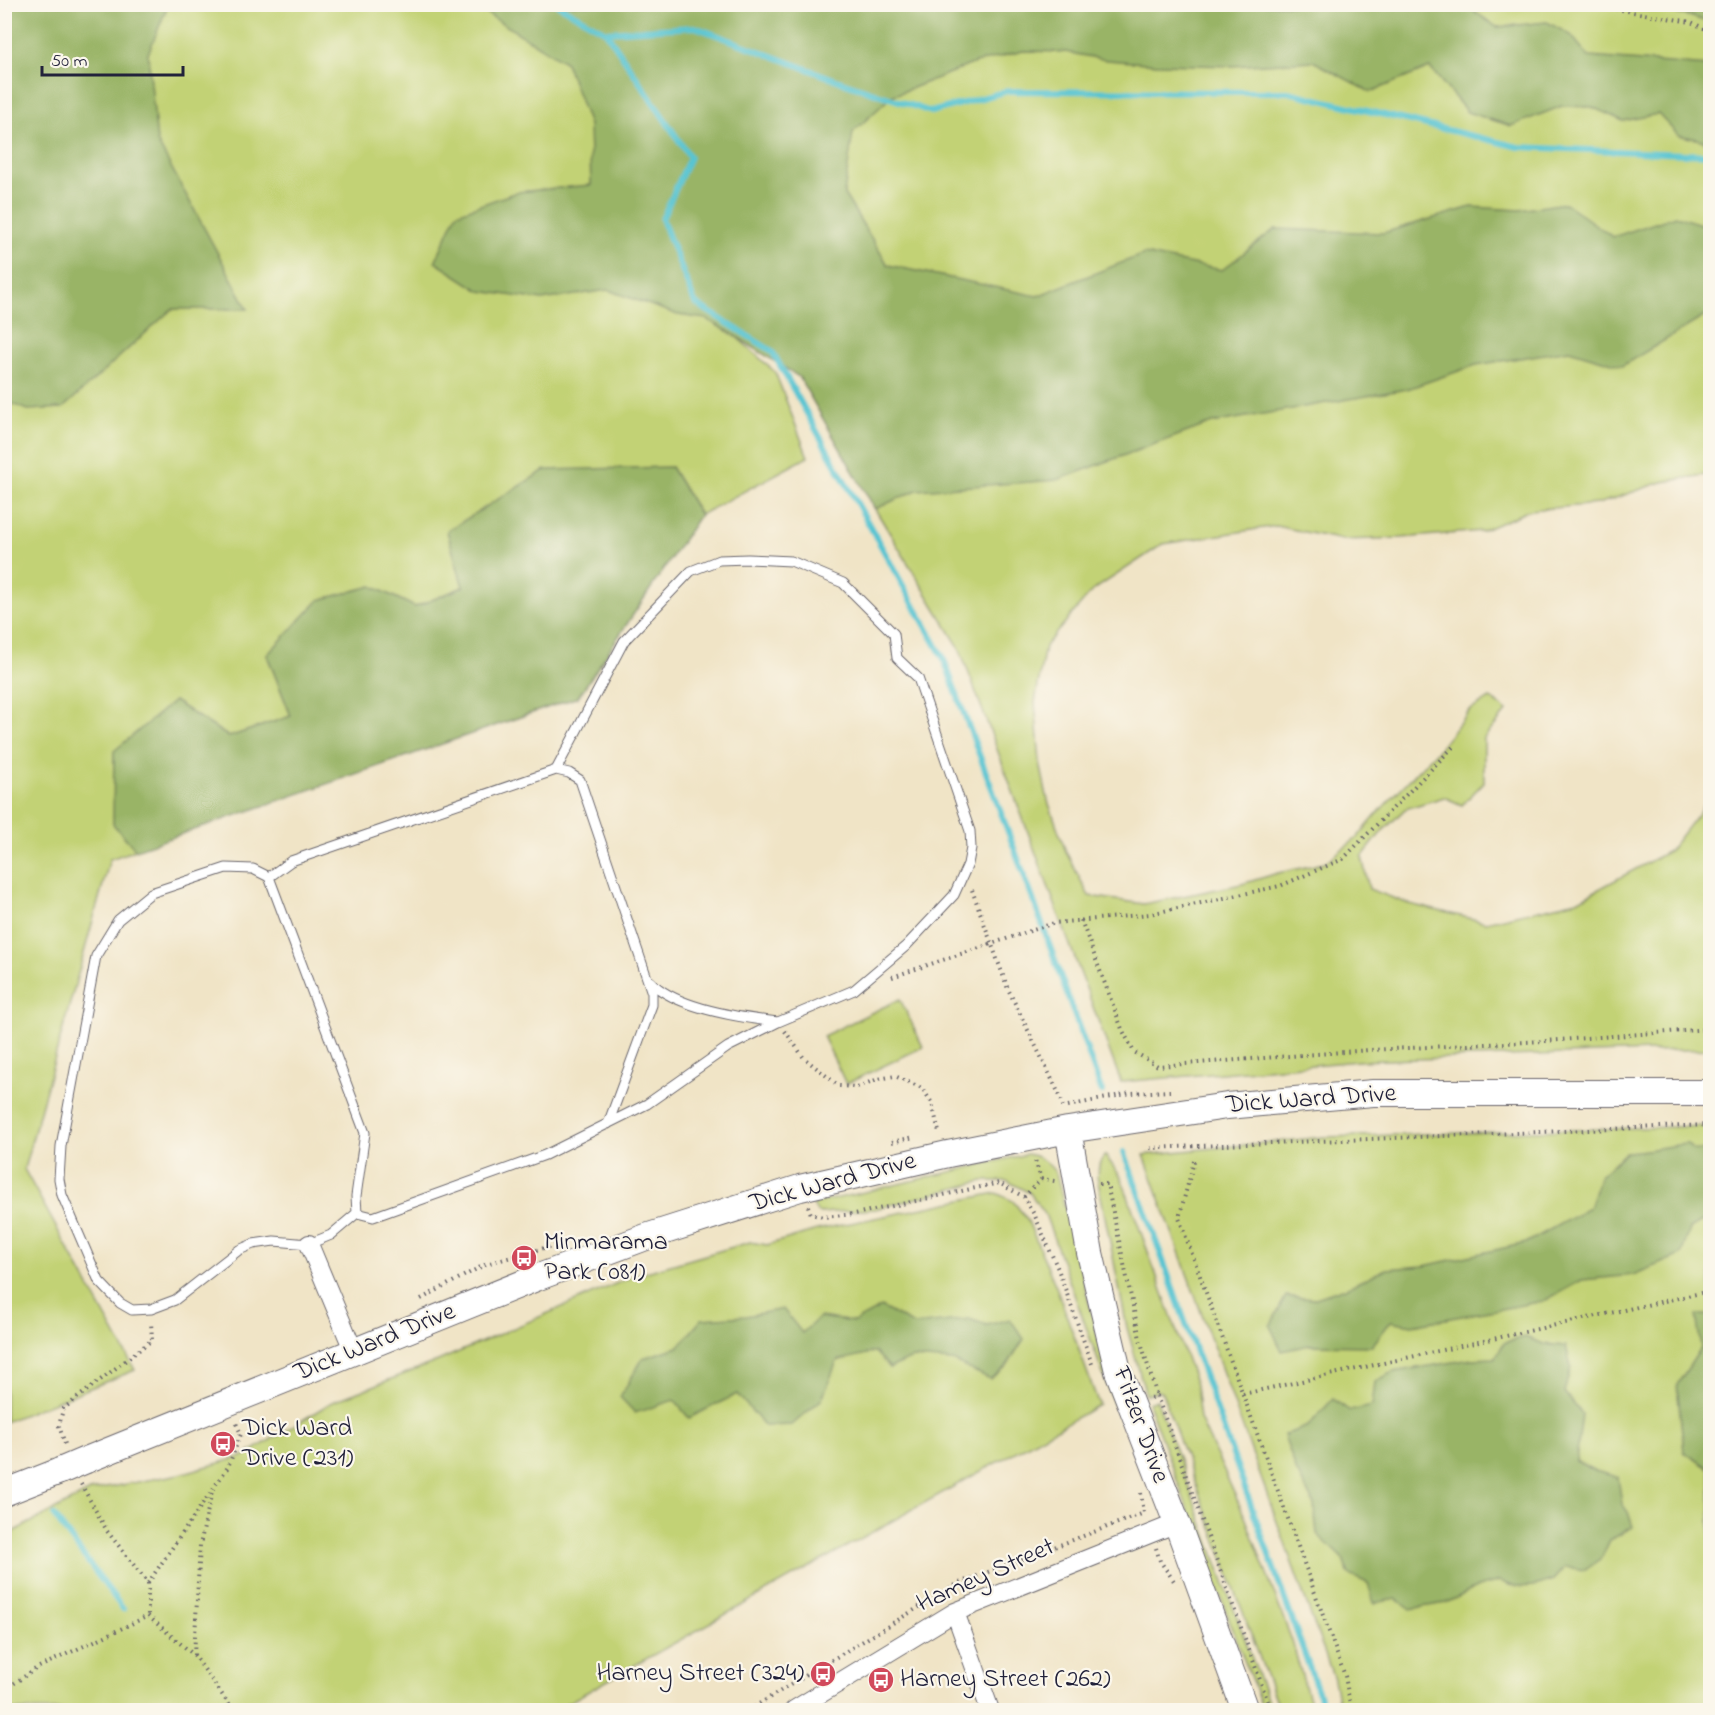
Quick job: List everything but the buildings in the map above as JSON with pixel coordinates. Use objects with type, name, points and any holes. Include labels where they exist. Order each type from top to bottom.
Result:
[{"type":"street","name":"Dick Ward Drive","points":[[4,1493],[75,1470],[536,1278],[646,1238],[802,1187],[948,1154],[1066,1119],[1113,1123],[1227,1106],[1374,1093],[1710,1092]]},
{"type":"street","name":"Fitzer Drive","points":[[1066,1119],[1090,1253],[1118,1371],[1245,1710]]},
{"type":"street","points":[[309,1244],[354,1352]]},
{"type":"street","name":"Hamey Street","points":[[794,1710],[955,1612],[1176,1523]]},
{"type":"street","points":[[955,1612],[990,1710]]},
{"type":"lane","points":[[357,1213],[373,1217],[545,1155],[647,1104],[728,1047],[778,1022],[854,990],[906,946],[954,895],[968,864],[971,848],[970,831],[918,678],[897,658],[894,634],[843,583],[791,561],[719,560],[691,571],[624,641],[556,770]]},
{"type":"lane","points":[[268,877],[291,861],[556,770],[569,773],[580,780],[649,980],[652,1005],[608,1124]]},
{"type":"lane","points":[[226,868],[253,869],[268,877],[365,1133],[356,1196],[357,1213],[331,1235],[309,1244],[274,1241],[253,1244],[239,1250],[175,1300],[151,1309],[132,1310],[120,1303],[99,1281],[65,1204],[60,1187],[61,1146],[96,956],[118,920],[151,893],[226,868]]},
{"type":"lane","points":[[649,980],[669,997],[698,1007],[778,1022]]},
{"type":"path","points":[[1586,4],[1691,22],[1710,31]]},
{"type":"path","points":[[886,979],[1048,924],[1150,914],[1280,886],[1343,859],[1455,745]]},
{"type":"path","points":[[962,880],[973,891],[1008,989],[1060,1096],[1066,1119]]},
{"type":"path","points":[[1081,920],[1122,1029],[1134,1052],[1158,1066],[1710,1029]]},
{"type":"path","points":[[778,1022],[804,1058],[839,1086],[857,1087],[878,1079],[895,1076],[922,1088],[932,1103],[939,1132]]},
{"type":"path","points":[[1095,1100],[1113,1097]]},
{"type":"path","points":[[1150,1148],[1710,1125]]},
{"type":"path","points":[[1034,1155],[1041,1179]]},
{"type":"path","points":[[1194,1161],[1179,1218],[1345,1676],[1351,1710]]},
{"type":"path","points":[[1024,1197],[1041,1179]]},
{"type":"path","points":[[1041,1179],[1059,1181]]},
{"type":"path","points":[[802,1187],[811,1214],[823,1217],[855,1214],[999,1183],[1024,1197],[1035,1216],[1058,1269],[1094,1370]]},
{"type":"path","points":[[1098,1184],[1107,1184],[1140,1339],[1157,1396],[1271,1710]]},
{"type":"path","points":[[1243,1395],[1710,1291]]},
{"type":"path","points":[[65,1444],[59,1426],[63,1409],[152,1340],[151,1309]]},
{"type":"path","points":[[1132,1405],[1157,1396]]},
{"type":"path","points":[[233,1710],[194,1656],[148,1616],[148,1583],[228,1467],[241,1434]]},
{"type":"path","points":[[75,1470],[107,1532],[148,1583]]},
{"type":"path","points":[[194,1656],[200,1545],[213,1488]]},
{"type":"path","points":[[1140,1488],[1147,1522]]},
{"type":"path","points":[[1153,1542],[1160,1561],[1175,1582]]},
{"type":"path","points":[[4,1690],[37,1668],[148,1616]]},
{"type":"green space","points":[[5,4],[168,5],[148,54],[157,141],[248,309],[172,309],[63,408],[28,410],[5,401]]},
{"type":"green space","points":[[848,4],[1465,5],[1497,27],[1547,22],[1571,35],[1589,57],[1709,66],[1710,142],[1678,135],[1658,114],[1623,121],[1592,107],[1562,106],[1511,126],[1467,112],[1430,68],[1370,92],[1313,61],[1232,66],[1158,64],[1107,60],[1065,52],[1023,51],[975,63],[892,96],[853,132],[844,194],[888,265],[1037,296],[1144,254],[1222,270],[1275,229],[1383,233],[1471,207],[1520,210],[1565,203],[1613,237],[1676,216],[1710,227],[1710,313],[1622,366],[1569,350],[1476,365],[1407,389],[1212,423],[1057,480],[917,490],[875,509],[799,377],[706,319],[678,315],[608,290],[542,300],[480,291],[435,262],[457,213],[517,192],[591,185],[589,125],[566,63],[473,5],[825,5],[841,7]]},
{"type":"green space","points":[[1615,4],[1690,16],[1710,23],[1710,474],[1662,482],[1598,504],[1530,510],[1482,531],[1343,540],[1276,526],[1163,544],[1092,591],[1045,646],[1035,702],[1040,763],[1048,801],[1066,852],[1089,896],[1144,904],[1242,884],[1324,863],[1357,838],[1437,751],[1469,711],[1490,698],[1507,711],[1484,738],[1484,782],[1462,805],[1444,797],[1405,809],[1380,834],[1362,857],[1369,889],[1409,904],[1486,922],[1577,901],[1669,851],[1710,798],[1710,1049],[1358,1061],[1121,1082],[959,647],[875,509],[799,377],[771,335],[731,332],[775,372],[808,457],[700,515],[671,467],[463,587],[415,607],[372,586],[267,655],[291,716],[229,737],[174,701],[113,824],[136,850],[110,859],[24,1169],[135,1370],[5,1422],[5,5]]},
{"type":"green space","points":[[1615,5],[1710,5],[1710,23],[1690,16]]},
{"type":"green space","points":[[671,467],[700,515],[578,697],[136,850],[113,824],[114,751],[174,701],[229,737],[291,716],[267,655],[319,600],[372,586],[415,607],[463,587],[447,531],[545,470]]},
{"type":"green space","points":[[900,999],[923,1047],[846,1084],[823,1036]]},
{"type":"green space","points":[[1710,1126],[1710,1710],[1340,1710],[1334,1679],[1144,1155],[1324,1137]]},
{"type":"green space","points":[[1687,1144],[1693,1150],[1710,1151],[1710,1217],[1690,1229],[1681,1255],[1633,1275],[1582,1280],[1544,1301],[1412,1325],[1391,1321],[1372,1346],[1310,1345],[1282,1351],[1270,1326],[1286,1296],[1313,1299],[1348,1287],[1386,1269],[1424,1266],[1526,1243],[1589,1208],[1600,1176],[1626,1152]]},
{"type":"green space","points":[[1027,1154],[1043,1160],[1056,1173],[1107,1373],[1118,1405],[1115,1407],[1045,1214],[1030,1193],[1007,1181],[983,1181],[875,1209],[821,1213],[817,1212],[813,1204]]},
{"type":"green space","points":[[1105,1155],[1121,1177],[1196,1385],[1200,1419],[1246,1519],[1292,1641],[1312,1710],[1279,1710],[1162,1393],[1158,1391],[1146,1395],[1127,1328],[1097,1176],[1100,1162]]},
{"type":"green space","points":[[996,1193],[1013,1201],[1027,1219],[1057,1289],[1099,1405],[555,1710],[5,1710],[5,1536],[90,1491],[180,1474],[244,1456],[332,1402],[438,1361],[636,1275],[750,1242],[767,1245],[817,1230]]},
{"type":"green space","points":[[881,1307],[914,1325],[969,1319],[987,1325],[1010,1319],[1024,1339],[1006,1367],[990,1379],[953,1361],[912,1358],[890,1368],[875,1352],[837,1361],[822,1399],[792,1425],[765,1426],[737,1394],[689,1418],[674,1400],[635,1413],[620,1397],[643,1358],[678,1347],[702,1319],[746,1316],[783,1309],[802,1333],[820,1317],[854,1322]]},
{"type":"green space","points":[[1696,1315],[1710,1315],[1710,1469],[1684,1452],[1677,1385],[1701,1348]]},
{"type":"green space","points":[[1525,1337],[1544,1344],[1566,1346],[1571,1367],[1564,1392],[1582,1414],[1576,1461],[1595,1471],[1618,1477],[1622,1504],[1628,1512],[1633,1527],[1610,1540],[1601,1559],[1585,1570],[1565,1567],[1553,1580],[1535,1586],[1515,1587],[1499,1581],[1478,1587],[1446,1603],[1410,1609],[1396,1599],[1374,1603],[1368,1583],[1349,1575],[1343,1559],[1317,1534],[1314,1505],[1296,1470],[1284,1435],[1308,1426],[1333,1399],[1350,1411],[1372,1406],[1375,1382],[1393,1372],[1472,1359],[1495,1358],[1504,1343]]},
{"type":"green space","points":[[1157,1400],[1271,1710],[1263,1710],[1148,1403]]},
{"type":"waterway","points":[[556,4],[606,32],[695,27],[842,82],[931,112],[1007,91],[1288,92],[1519,147],[1710,155]]},
{"type":"waterway","points":[[606,32],[690,157],[662,219],[695,303],[772,351],[943,657],[1102,1092]]},
{"type":"waterway","points":[[1124,1152],[1319,1694],[1322,1710]]},
{"type":"waterway","points":[[54,1516],[123,1609]]},
{"type":"place","name":"Minmarama Park (081)","points":[[524,1258]]},
{"type":"place","name":"Dick Ward Drive (231)","points":[[223,1444]]},
{"type":"place","name":"Harney Street (324)","points":[[823,1674]]},
{"type":"place","name":"Harney Street (262)","points":[[881,1680]]}]
